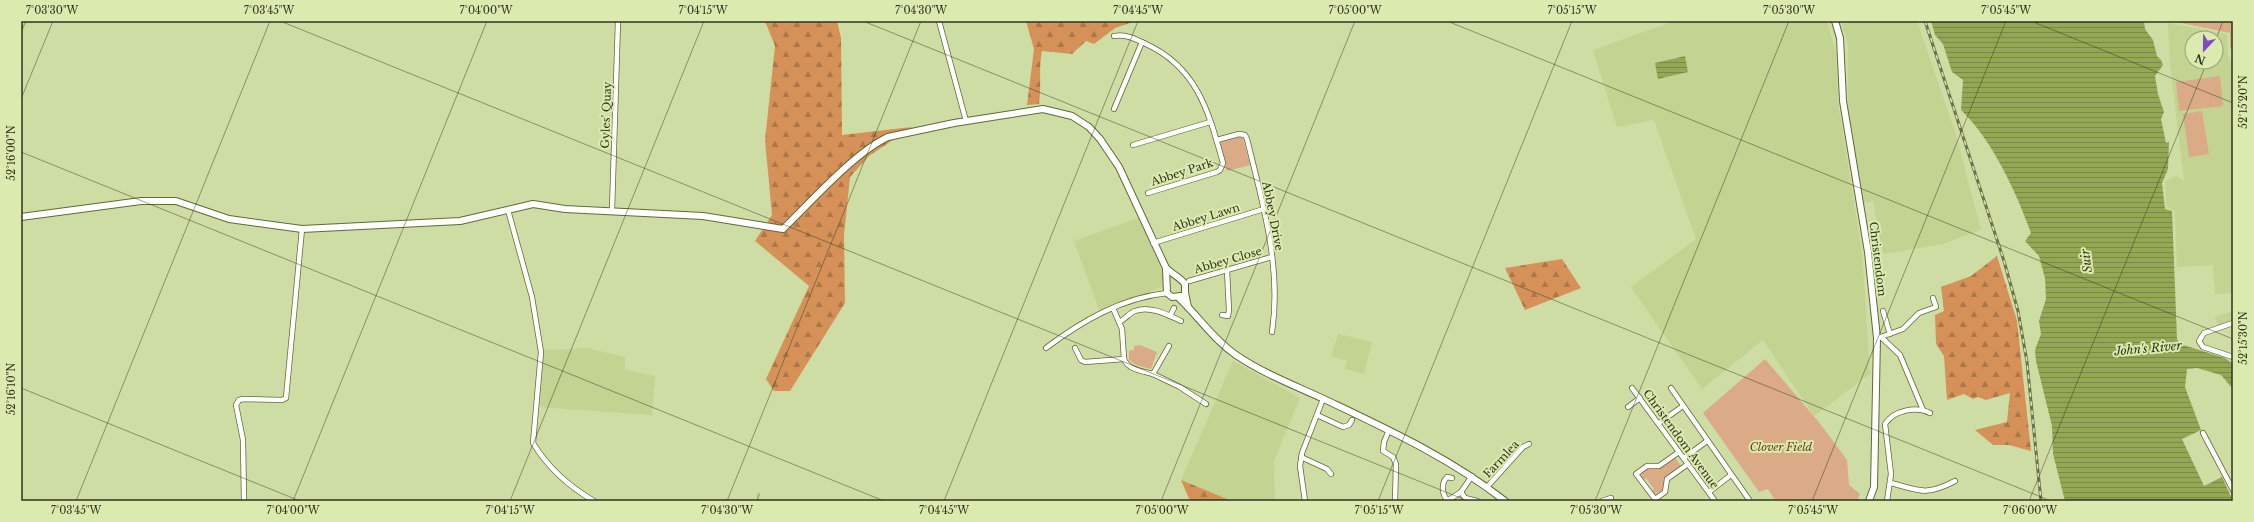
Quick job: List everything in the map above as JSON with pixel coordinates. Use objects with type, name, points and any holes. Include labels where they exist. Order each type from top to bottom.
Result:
[{"type":"street","name":"Gyles' Quay","points":[[612,210],[618,21]]},
{"type":"street","points":[[938,21],[966,121]]},
{"type":"street","name":"Christendom","points":[[1835,21],[1841,48],[1843,101],[1868,252],[1879,338],[1874,487],[1869,501]]},
{"type":"street","name":"Abbey Park","points":[[1114,36],[1127,36],[1142,42],[1164,54],[1188,74],[1199,92],[1223,163],[1220,170],[1148,194]]},
{"type":"street","points":[[1114,109],[1142,42]]},
{"type":"street","points":[[21,217],[141,201],[176,201],[229,219],[302,229],[460,221],[533,204],[565,209],[612,210],[703,216],[783,228],[854,161],[878,142],[888,137],[966,121],[1043,109],[1072,116],[1089,127],[1100,139],[1119,168],[1166,268],[1175,278],[1184,282],[1188,307]]},
{"type":"street","points":[[1133,145],[1210,122]]},
{"type":"street","name":"Abbey Drive","points":[[1216,140],[1239,134],[1245,135],[1264,209],[1272,257],[1275,307],[1272,332]]},
{"type":"street","name":"Abbey Lawn","points":[[1153,243],[1264,209]]},
{"type":"street","points":[[508,210],[532,296],[541,352],[533,443],[539,453],[567,484],[594,501]]},
{"type":"street","points":[[244,501],[243,440],[236,405],[239,400],[243,399],[282,400],[286,398],[302,229]]},
{"type":"street","name":"Abbey Close","points":[[1189,281],[1272,257]]},
{"type":"street","points":[[1166,268],[1167,288],[1172,297],[1179,298],[1209,333],[1238,356],[1271,374],[1389,430],[1472,476],[1505,501]]},
{"type":"street","points":[[1222,315],[1228,316],[1229,310],[1227,270]]},
{"type":"street","points":[[1046,348],[1075,326],[1113,308],[1155,294],[1167,288],[1175,278]]},
{"type":"street","points":[[1179,298],[1185,293]]},
{"type":"street","points":[[1879,338],[1903,329],[1919,313],[1936,307],[1933,298]]},
{"type":"street","points":[[1113,308],[1122,329],[1124,357],[1133,368],[1153,374],[1180,387],[1206,404]]},
{"type":"street","points":[[1170,316],[1174,308]]},
{"type":"street","points":[[1119,322],[1133,311],[1140,310],[1157,312],[1181,321]]},
{"type":"street","points":[[1883,311],[1890,334]]},
{"type":"street","points":[[2233,324],[2206,332],[2200,337],[2199,343],[2201,346],[2233,357]]},
{"type":"street","points":[[1879,338],[1900,355],[1923,410]]},
{"type":"street","points":[[1153,374],[1169,346]]},
{"type":"street","points":[[1075,348],[1078,355],[1085,362],[1124,357]]},
{"type":"street","name":"Christendom Avenue","points":[[1632,388],[1715,501]]},
{"type":"street","points":[[1671,388],[1731,476],[1750,501]]},
{"type":"street","points":[[1628,407],[1640,398]]},
{"type":"street","points":[[1305,501],[1301,458],[1323,399]]},
{"type":"street","points":[[1659,423],[1683,406]]},
{"type":"street","points":[[1887,501],[1891,474],[1885,424],[1897,413],[1923,410],[1930,413]]},
{"type":"street","points":[[1317,415],[1343,426],[1349,425],[1352,420]]},
{"type":"street","points":[[1389,430],[1383,446],[1383,451],[1393,457],[1396,464],[1394,501]]},
{"type":"street","points":[[2203,433],[2233,490]]},
{"type":"street","points":[[1684,458],[1707,441]]},
{"type":"street","name":"Farmlea","points":[[1487,487],[1522,447],[1529,444]]},
{"type":"street","points":[[1679,452],[1659,466],[1647,466],[1636,474],[1655,499],[1665,492],[1667,479],[1688,464]]},
{"type":"street","points":[[1301,458],[1328,469],[1330,474]]},
{"type":"street","points":[[1452,478],[1447,477],[1443,484],[1444,496],[1447,501],[1460,492],[1472,476]]},
{"type":"street","points":[[1709,492],[1731,476]]},
{"type":"street","points":[[1890,483],[1924,492],[1938,490],[1955,481]]},
{"type":"street","points":[[1460,492],[1465,498],[1477,501]]},
{"type":"street","points":[[1602,501],[1611,498]]},
{"type":"shaded area","points":[[1674,21],[1827,21],[1836,54],[1838,103],[1862,253],[1870,374],[1814,416],[1763,340],[1702,389],[1631,287],[1696,239],[1654,120],[1617,127],[1593,50]]},
{"type":"shaded area","points":[[1841,21],[1917,21],[1956,135],[1981,230],[1943,244],[1883,254],[1873,201],[1864,203],[1848,109],[1848,44]]},
{"type":"shaded area","points":[[2168,23],[2206,30],[2184,30],[2184,70],[2224,70],[2224,33],[2227,34],[2228,56],[2233,65],[2233,293],[2215,294],[2213,265],[2177,267],[2175,211],[2167,207],[2165,181],[2176,176],[2184,181],[2170,64]]},
{"type":"shaded area","points":[[1138,218],[1165,276],[1164,286],[1099,310],[1074,241]]},
{"type":"shaded area","points":[[2233,311],[2233,322],[2218,326],[2215,317]]},
{"type":"shaded area","points":[[1338,334],[1372,342],[1364,374],[1345,369],[1347,361],[1331,356]]},
{"type":"shaded area","points":[[588,348],[625,357],[625,370],[655,376],[652,415],[540,407],[543,350]]},
{"type":"shaded area","points":[[1233,361],[1300,398],[1274,461],[1275,501],[1232,501],[1181,480]]},
{"type":"green space","points":[[765,21],[837,21],[841,38],[842,135],[912,127],[869,156],[850,177],[844,235],[845,303],[790,391],[774,391],[766,379],[809,286],[755,241],[772,215],[765,140],[775,46]]},
{"type":"green space","points":[[1026,21],[1136,21],[1115,28],[1094,44],[1086,41],[1072,54],[1042,51],[1040,65],[1039,104],[1027,105],[1034,49]]},
{"type":"green space","points":[[2172,21],[2233,21],[2233,49],[2230,48],[2230,33],[2224,32],[2224,30],[2216,30]]},
{"type":"green space","points":[[2220,76],[2223,106],[2179,111],[2176,82]]},
{"type":"green space","points":[[2202,111],[2209,154],[2189,157],[2183,114]]},
{"type":"green space","points":[[1240,137],[1243,138],[1250,165],[1227,171],[1220,147],[1221,142]]},
{"type":"green space","points":[[1997,256],[2017,321],[2031,451],[2009,445],[1993,445],[1975,430],[2007,422],[2010,393],[1986,400],[1978,397],[1973,399],[1964,394],[1947,400],[1944,356],[1936,344],[1935,315],[1944,311],[1941,287],[1971,276]]},
{"type":"green space","points":[[1562,259],[1581,288],[1525,310],[1505,268]]},
{"type":"green space","points":[[1140,345],[1157,352],[1151,369],[1136,365],[1129,360],[1129,351],[1134,350],[1134,346]]},
{"type":"green space","name":"Clover Field","points":[[1765,359],[1818,421],[1847,460],[1849,485],[1860,494],[1857,501],[1774,499],[1768,489],[1759,492],[1703,413]]},
{"type":"green space","points":[[1675,458],[1681,466],[1664,478],[1663,490],[1654,494],[1652,491],[1654,489],[1646,478],[1643,480],[1641,477],[1642,472],[1648,468],[1659,469]]},
{"type":"green space","points":[[1181,480],[1232,501],[1190,501]]},
{"type":"water","points":[[1931,21],[2144,21],[2145,29],[2153,40],[2157,56],[2163,65],[2155,76],[2158,94],[2164,112],[2161,119],[2166,143],[2169,142],[2168,169],[2162,183],[2165,209],[2172,211],[2177,339],[2180,344],[2225,358],[2233,364],[2233,389],[2221,375],[2197,368],[2187,369],[2185,387],[2201,430],[2182,439],[2204,486],[2222,477],[2233,501],[2065,501],[2053,454],[2052,426],[2036,361],[2035,350],[2041,334],[2039,321],[2046,299],[2045,278],[2039,256],[2025,241],[2031,233],[2011,184],[1983,137],[1961,110],[1963,80],[1952,72],[1943,44],[1935,35]]},
{"type":"water","points":[[1685,56],[1688,72],[1658,79],[1655,63]]},
{"type":"waterway","points":[[21,32],[26,21]]},
{"type":"waterway","points":[[757,501],[759,494]]},
{"type":"railway","points":[[1925,21],[2004,261],[2018,311],[2027,362],[2041,501]]},
{"type":"water label","name":"Suir","points":[[2086,261]]},
{"type":"water label","name":"John's River","points":[[2148,348]]}]
